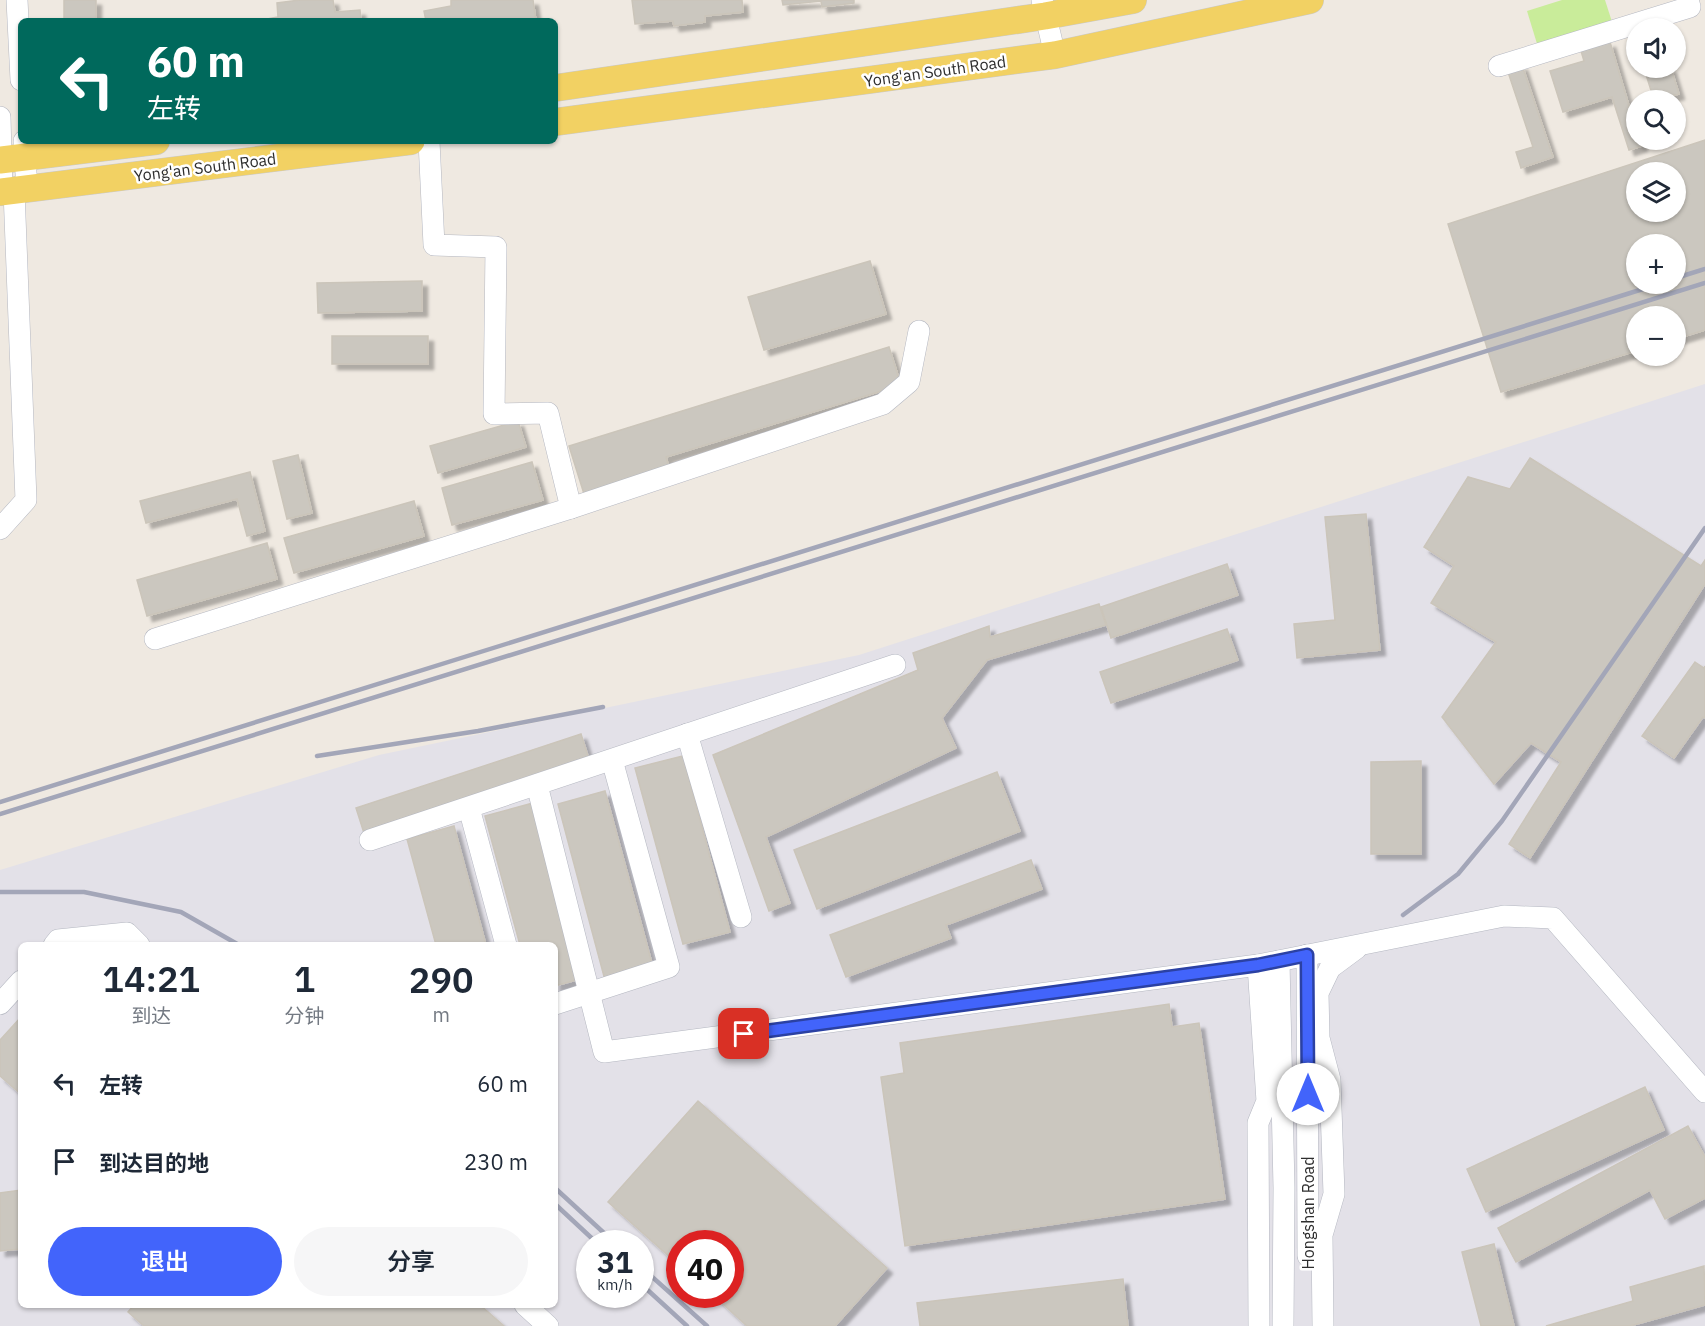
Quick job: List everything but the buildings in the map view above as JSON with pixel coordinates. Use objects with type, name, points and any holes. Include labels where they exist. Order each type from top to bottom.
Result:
[{"type":"main road","points":[[558,88],[1043,8],[1133,0]]},
{"type":"main road","name":"Yong'an South Road","points":[[558,122],[1056,55],[1311,0]]},
{"type":"main road","name":"Yong'an South Road","points":[[13,155],[125,144]]},
{"type":"main road","name":"Yong'an South Road","points":[[11,191],[387,144]]},
{"type":"street","points":[[17,0],[18,20]]},
{"type":"street","points":[[1499,66],[1690,7],[1688,0]]},
{"type":"street","points":[[1043,8],[1056,55]]},
{"type":"street","points":[[0,117],[13,155],[11,191],[26,500],[0,529]]},
{"type":"street","points":[[429,144],[435,245],[496,247],[494,414],[548,413],[571,508]]},
{"type":"street","points":[[154,639],[571,508],[883,404],[909,382],[919,331]]},
{"type":"street","points":[[370,840],[894,665]]},
{"type":"street","points":[[687,734],[741,918]]},
{"type":"street","points":[[558,1003],[669,967],[612,760]]},
{"type":"street","points":[[537,785],[604,1052],[1268,963],[1504,916],[1553,918],[1705,1092]]},
{"type":"street","points":[[469,807],[505,942]]},
{"type":"street","points":[[56,942],[58,940],[133,939]]},
{"type":"street","points":[[1323,1326],[1322,1235],[1334,1194],[1330,1080],[1319,1038],[1318,993],[1329,968],[1364,943]]},
{"type":"street","name":"Hongshan Road","points":[[1307,955],[1309,1326]]},
{"type":"street","points":[[1260,1326],[1258,1123],[1267,1101],[1268,963]]},
{"type":"street","name":"Hongshan Road","points":[[1268,963],[1284,1188],[1283,1326]]},
{"type":"street","points":[[0,1004],[18,984]]},
{"type":"street","points":[[528,1308],[548,1326]]},
{"type":"shaded area","points":[[1705,384],[1705,1326],[0,1326],[0,870],[379,755],[859,655]]},
{"type":"green space","points":[[1562,0],[1605,0],[1613,25],[1538,47],[1527,11]]},
{"type":"railway","points":[[1686,275],[1705,269]]},
{"type":"railway","points":[[0,814],[1705,283]]},
{"type":"railway","points":[[0,802],[1627,294]]},
{"type":"railway","points":[[1403,915],[1458,874],[1502,821],[1705,528]]},
{"type":"railway","points":[[317,756],[478,731],[603,707]]},
{"type":"railway","points":[[0,892],[84,892],[181,912],[234,942]]},
{"type":"railway","points":[[558,1191],[601,1230]]},
{"type":"railway","points":[[558,1207],[583,1230]]},
{"type":"railway","points":[[654,1279],[707,1326]]},
{"type":"railway","points":[[654,1296],[687,1326]]},
{"type":"route","points":[[744,1034],[1258,965],[1307,955],[1308,1094]]}]
